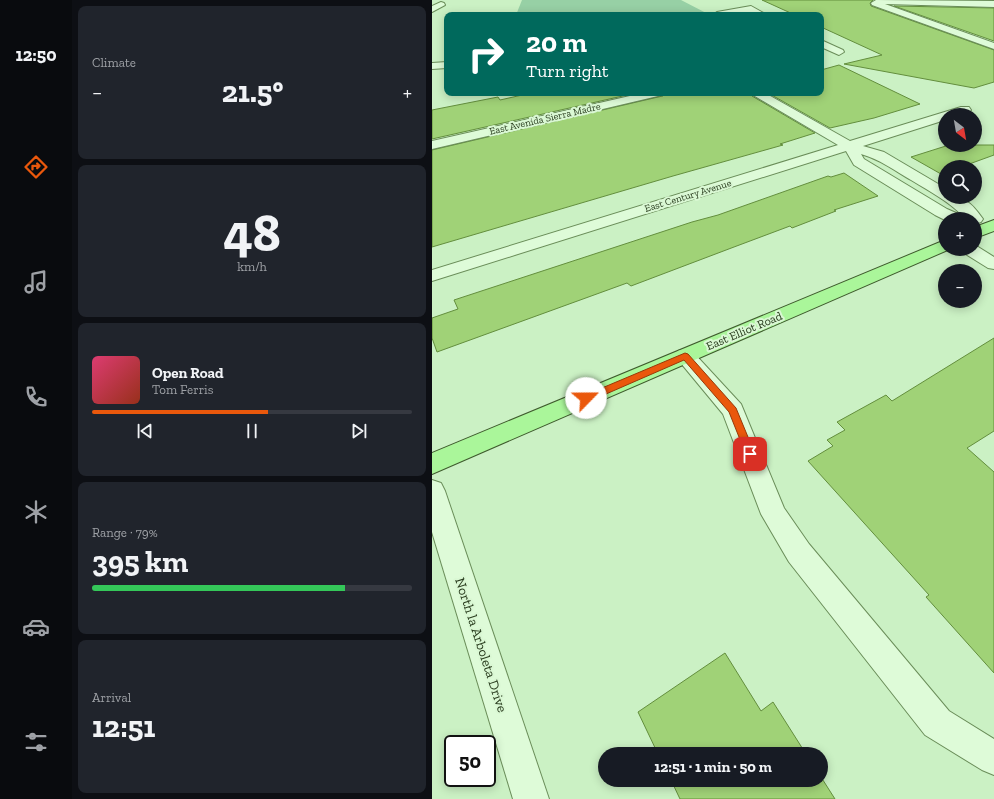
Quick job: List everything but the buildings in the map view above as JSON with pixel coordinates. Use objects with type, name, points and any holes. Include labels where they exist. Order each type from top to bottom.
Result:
[{"type":"main road","name":"East Elliot Road","points":[[432,464],[938,248]]},
{"type":"street","points":[[994,4],[882,1],[876,3],[994,46]]},
{"type":"street","points":[[432,9],[441,5]]},
{"type":"street","points":[[734,12],[751,9],[757,12]]},
{"type":"street","points":[[824,44],[839,52],[824,55]]},
{"type":"street","points":[[432,66],[444,65]]},
{"type":"street","name":"East Avenida Sierra Madre","points":[[432,145],[645,96]]},
{"type":"street","points":[[762,96],[849,146],[879,155],[938,190]]},
{"type":"street","name":"East Century Avenue","points":[[432,276],[938,118]]},
{"type":"street","points":[[849,146],[859,162],[941,212]]},
{"type":"street","points":[[962,204],[969,212]]},
{"type":"street","points":[[981,256],[994,264]]},
{"type":"street","points":[[685,356],[733,410],[774,514],[799,553],[937,723],[994,758]]},
{"type":"street","name":"North la Arboleta Drive","points":[[432,491],[531,799]]},
{"type":"green space","points":[[522,0],[681,0],[704,12],[588,12],[517,12]]},
{"type":"route","points":[[586,398],[685,356],[733,410],[750,454]]}]
